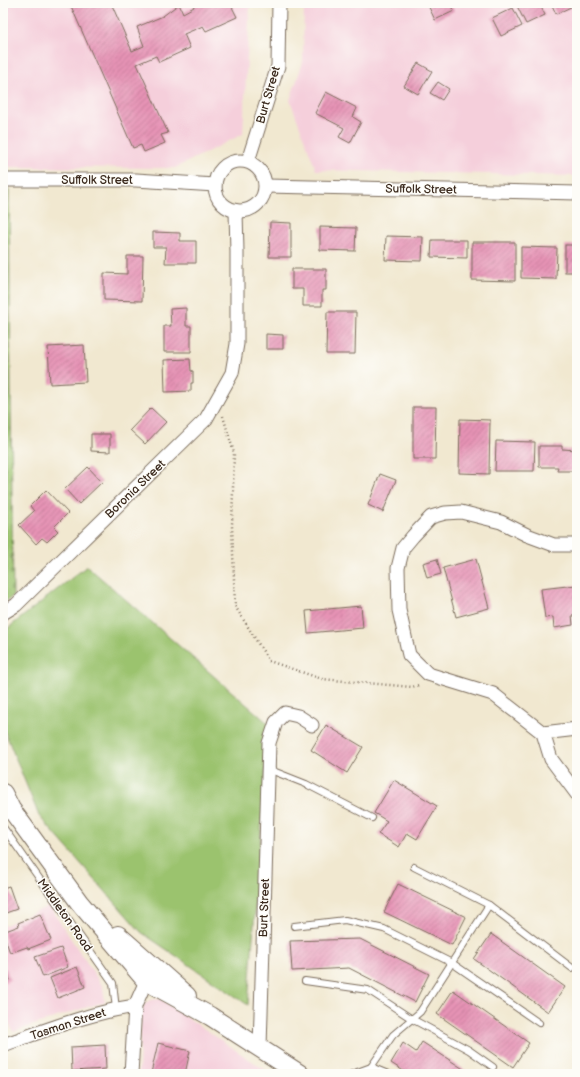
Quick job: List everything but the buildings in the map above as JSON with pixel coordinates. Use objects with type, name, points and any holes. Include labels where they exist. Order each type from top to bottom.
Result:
[{"type":"main road","name":"Middleton Road","points":[[3,793],[7,811],[79,902],[146,981],[210,1016],[300,1074]]},
{"type":"main road","name":"Middleton Road","points":[[79,902],[210,1016]]},
{"type":"street","name":"Burt Street","points":[[248,161],[278,66],[279,3]]},
{"type":"street","points":[[240,160],[248,161],[255,165],[261,171],[266,186],[260,203],[249,210],[236,211],[229,209],[218,199],[215,192],[215,185],[216,177],[220,170],[232,161],[240,160]]},
{"type":"street","name":"Suffolk Street","points":[[3,180],[136,180],[215,185]]},
{"type":"street","name":"Suffolk Street","points":[[266,186],[577,192]]},
{"type":"street","name":"Boronia Street","points":[[3,614],[16,605],[206,419],[232,373],[237,344],[236,211]]},
{"type":"street","points":[[577,545],[554,545],[527,535],[501,522],[461,512],[445,513],[431,517],[413,536],[403,548],[398,568],[399,610],[409,655],[428,674],[493,694],[543,733],[551,759],[577,794]]},
{"type":"street","name":"Burt Street","points":[[260,1047],[269,742],[276,722],[285,713],[298,716],[312,725]]},
{"type":"street","points":[[543,733],[577,729]]},
{"type":"street","points":[[131,1074],[135,1006],[146,981]]},
{"type":"street","name":"Tasman Street","points":[[3,1045],[82,1018],[116,1009],[135,1006]]},
{"type":"lane","points":[[268,769],[306,784],[372,818]]},
{"type":"lane","name":"Middleton Road","points":[[3,827],[113,983],[116,1009]]},
{"type":"lane","points":[[414,867],[489,905],[572,968]]},
{"type":"lane","points":[[352,1074],[371,1067],[393,1035],[420,1012],[489,905]]},
{"type":"lane","points":[[294,926],[345,920],[384,929],[452,963],[539,1023]]},
{"type":"lane","points":[[305,981],[368,990],[412,1019],[469,1050],[493,1067]]},
{"type":"lane","points":[[371,1067],[388,1074]]},
{"type":"path","points":[[218,398],[234,453],[232,526],[234,606],[269,661],[322,679],[412,687],[444,678]]},
{"type":"shaded area","points":[[3,3],[250,3],[243,134],[175,168],[3,167]]},
{"type":"shaded area","points":[[304,3],[577,3],[577,176],[316,170],[290,100],[303,62]]},
{"type":"shaded area","points":[[49,906],[103,987],[105,1002],[13,1032],[3,1007],[3,926]]},
{"type":"shaded area","points":[[160,999],[271,1074],[139,1074],[141,1014],[144,1005],[150,1000]]},
{"type":"green space","points":[[3,190],[9,190],[13,596],[3,604]]},
{"type":"green space","points":[[87,566],[269,724],[248,1005],[141,932],[39,816],[3,727],[3,632]]}]
